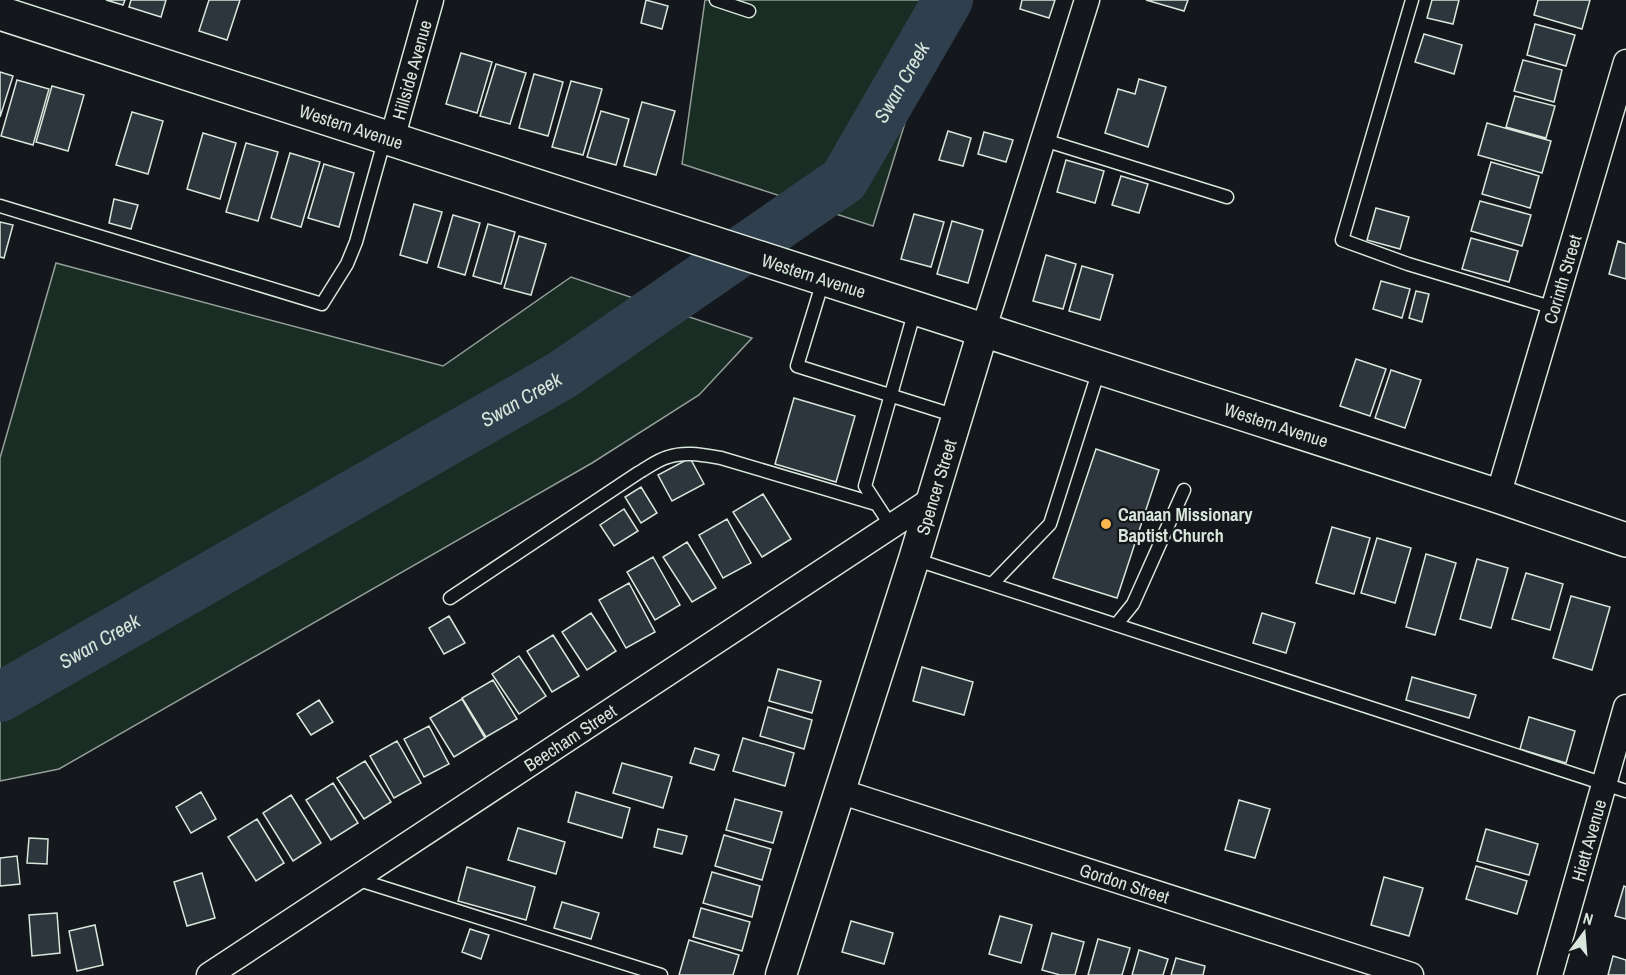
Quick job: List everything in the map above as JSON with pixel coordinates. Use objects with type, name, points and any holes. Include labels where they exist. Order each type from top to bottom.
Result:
[{"type":"main road","name":"Western Avenue","points":[[0,13],[1497,496],[1626,540]]},
{"type":"street","name":"Hillside Avenue","points":[[388,138],[431,0]]},
{"type":"street","name":"Spencer Street","points":[[781,975],[914,559],[1087,0]]},
{"type":"street","name":"Corinth Street","points":[[1497,496],[1554,308],[1618,121],[1626,62]]},
{"type":"street","name":"Beecham Street","points":[[209,975],[931,500]]},
{"type":"street","name":"Hiett Avenue","points":[[1550,975],[1615,787],[1626,707]]},
{"type":"street","name":"Gordon Street","points":[[839,791],[1411,975]]},
{"type":"lane","points":[[716,0],[749,11]]},
{"type":"lane","points":[[1412,0],[1342,240],[1408,264],[1554,308]]},
{"type":"lane","points":[[0,206],[322,304],[347,264],[356,242],[388,138]]},
{"type":"lane","points":[[1044,140],[1227,197]]},
{"type":"lane","points":[[814,277],[798,366],[957,416]]},
{"type":"lane","points":[[891,526],[865,486],[916,309]]},
{"type":"lane","points":[[992,584],[1050,524],[1100,369]]},
{"type":"lane","points":[[450,598],[638,473],[666,457],[698,454],[721,458],[876,504]]},
{"type":"lane","points":[[1116,625],[1133,604],[1184,490]]},
{"type":"lane","points":[[914,559],[1615,787]]},
{"type":"lane","points":[[355,878],[661,975]]},
{"type":"green space","points":[[705,0],[943,0],[873,226],[682,164]]},
{"type":"green space","points":[[56,263],[443,366],[571,277],[752,338],[699,395],[592,463],[59,769],[0,781],[0,458]]},
{"type":"building","points":[[106,0],[125,0],[123,5]]},
{"type":"building","points":[[131,0],[166,0],[161,17],[129,7]]},
{"type":"building","points":[[209,0],[240,0],[227,40],[199,31]]},
{"type":"building","points":[[646,0],[668,6],[662,29],[641,23]]},
{"type":"building","points":[[1022,0],[1055,0],[1049,18],[1020,9]]},
{"type":"building","points":[[1146,0],[1188,0],[1184,11]]},
{"type":"building","points":[[1432,0],[1459,0],[1453,24],[1427,18]]},
{"type":"building","points":[[1538,0],[1590,0],[1582,29],[1534,15]]},
{"type":"building","points":[[1535,24],[1575,35],[1566,66],[1527,55]]},
{"type":"building","points":[[1424,34],[1462,45],[1454,74],[1415,62]]},
{"type":"building","points":[[461,53],[492,62],[477,113],[446,104]]},
{"type":"building","points":[[1523,60],[1562,70],[1554,102],[1514,91]]},
{"type":"building","points":[[496,64],[526,73],[510,124],[480,116]]},
{"type":"building","points":[[0,72],[13,76],[0,117]]},
{"type":"building","points":[[534,74],[563,82],[548,136],[519,128]]},
{"type":"building","points":[[1139,79],[1166,87],[1148,147],[1105,133],[1118,89],[1135,94]]},
{"type":"building","points":[[17,80],[49,89],[33,145],[1,136]]},
{"type":"building","points":[[571,81],[602,89],[583,155],[552,147]]},
{"type":"building","points":[[52,86],[84,95],[68,151],[36,142]]},
{"type":"building","points":[[1515,96],[1555,106],[1546,138],[1506,127]]},
{"type":"building","points":[[642,102],[675,111],[656,175],[624,166]]},
{"type":"building","points":[[601,111],[629,119],[616,165],[587,157]]},
{"type":"building","points":[[132,112],[163,121],[148,174],[116,165]]},
{"type":"building","points":[[1487,123],[1551,141],[1542,173],[1478,155]]},
{"type":"building","points":[[948,131],[971,138],[963,166],[939,160]]},
{"type":"building","points":[[984,132],[1013,140],[1006,162],[978,154]]},
{"type":"building","points":[[203,133],[236,143],[220,199],[187,189]]},
{"type":"building","points":[[246,143],[278,152],[258,221],[226,212]]},
{"type":"building","points":[[290,153],[320,162],[301,227],[271,218]]},
{"type":"building","points":[[1066,160],[1104,171],[1095,203],[1057,192]]},
{"type":"building","points":[[1491,162],[1539,176],[1530,208],[1482,194]]},
{"type":"building","points":[[324,164],[354,173],[339,227],[308,218]]},
{"type":"building","points":[[1121,176],[1148,184],[1139,213],[1112,205]]},
{"type":"building","points":[[114,199],[138,205],[131,229],[109,223]]},
{"type":"building","points":[[1480,201],[1531,215],[1522,246],[1471,231]]},
{"type":"building","points":[[414,204],[442,212],[427,263],[400,255]]},
{"type":"building","points":[[1376,208],[1409,217],[1400,249],[1367,240]]},
{"type":"building","points":[[914,214],[944,222],[931,267],[901,259]]},
{"type":"building","points":[[453,215],[480,223],[465,275],[438,267]]},
{"type":"building","points":[[952,221],[983,230],[968,283],[937,274]]},
{"type":"building","points":[[0,222],[13,225],[4,258],[0,257]]},
{"type":"building","points":[[488,224],[515,232],[501,284],[473,276]]},
{"type":"building","points":[[519,236],[546,244],[531,295],[504,288]]},
{"type":"building","points":[[1471,238],[1518,251],[1509,282],[1462,269]]},
{"type":"building","points":[[1618,241],[1626,244],[1626,279],[1609,274]]},
{"type":"building","points":[[1046,255],[1076,264],[1063,309],[1033,301]]},
{"type":"building","points":[[1082,266],[1113,275],[1100,320],[1069,311]]},
{"type":"building","points":[[1381,281],[1410,289],[1402,318],[1373,309]]},
{"type":"building","points":[[1416,291],[1429,294],[1422,322],[1409,318]]},
{"type":"building","points":[[1356,359],[1386,369],[1370,416],[1340,406]]},
{"type":"building","points":[[1391,370],[1421,380],[1405,428],[1375,418]]},
{"type":"building","points":[[794,398],[855,416],[836,482],[775,464]]},
{"type":"building","name":"Canaan Missionary Baptist Church","points":[[1096,449],[1159,470],[1117,598],[1053,578]]},
{"type":"building","points":[[690,458],[704,484],[672,501],[658,475]]},
{"type":"building","points":[[641,487],[657,513],[641,523],[625,497]]},
{"type":"building","points":[[763,494],[791,539],[762,557],[733,512]]},
{"type":"building","points":[[624,509],[638,531],[614,546],[600,525]]},
{"type":"building","points":[[727,519],[751,563],[723,578],[699,535]]},
{"type":"building","points":[[1332,527],[1370,538],[1354,594],[1316,583]]},
{"type":"building","points":[[1377,538],[1411,548],[1395,603],[1361,593]]},
{"type":"building","points":[[687,542],[716,588],[692,602],[663,557]]},
{"type":"building","points":[[1426,554],[1456,563],[1435,635],[1406,627]]},
{"type":"building","points":[[653,557],[680,605],[655,620],[627,572]]},
{"type":"building","points":[[1477,559],[1508,568],[1491,628],[1460,619]]},
{"type":"building","points":[[1526,573],[1563,584],[1550,630],[1512,619]]},
{"type":"building","points":[[629,583],[655,632],[626,648],[599,600]]},
{"type":"building","points":[[1571,596],[1610,607],[1592,670],[1553,658]]},
{"type":"building","points":[[591,613],[616,651],[587,670],[562,632]]},
{"type":"building","points":[[1262,613],[1295,623],[1286,653],[1253,643]]},
{"type":"building","points":[[449,616],[465,643],[444,654],[429,628]]},
{"type":"building","points":[[553,635],[579,676],[552,692],[527,651]]},
{"type":"building","points":[[519,656],[546,696],[519,714],[492,674]]},
{"type":"building","points":[[922,667],[973,682],[964,715],[913,701]]},
{"type":"building","points":[[778,669],[821,681],[812,713],[769,701]]},
{"type":"building","points":[[1412,677],[1476,695],[1469,718],[1406,700]]},
{"type":"building","points":[[493,680],[517,719],[486,737],[462,698]]},
{"type":"building","points":[[462,699],[485,738],[454,757],[430,718]]},
{"type":"building","points":[[319,700],[333,722],[311,735],[297,714]]},
{"type":"building","points":[[768,707],[812,720],[804,749],[760,736]]},
{"type":"building","points":[[1529,717],[1575,731],[1566,763],[1520,749]]},
{"type":"building","points":[[429,726],[449,764],[424,777],[404,739]]},
{"type":"building","points":[[743,738],[794,753],[785,786],[733,771]]},
{"type":"building","points":[[397,741],[421,783],[394,798],[370,756]]},
{"type":"building","points":[[695,748],[719,755],[714,770],[690,763]]},
{"type":"building","points":[[365,761],[391,802],[364,819],[337,778]]},
{"type":"building","points":[[622,763],[672,777],[663,808],[613,793]]},
{"type":"building","points":[[333,783],[358,823],[331,840],[306,800]]},
{"type":"building","points":[[201,792],[216,819],[191,833],[176,807]]},
{"type":"building","points":[[576,792],[630,808],[622,838],[568,822]]},
{"type":"building","points":[[291,795],[321,843],[293,861],[263,813]]},
{"type":"building","points":[[735,799],[782,812],[773,843],[726,830]]},
{"type":"building","points":[[1239,800],[1270,809],[1255,858],[1225,850]]},
{"type":"building","points":[[257,819],[284,863],[256,881],[228,837]]},
{"type":"building","points":[[518,828],[565,842],[556,874],[508,860]]},
{"type":"building","points":[[658,829],[687,836],[682,854],[654,847]]},
{"type":"building","points":[[1486,829],[1538,844],[1529,875],[1477,861]]},
{"type":"building","points":[[724,835],[771,849],[762,880],[715,866]]},
{"type":"building","points":[[29,838],[48,839],[47,864],[27,863]]},
{"type":"building","points":[[17,856],[20,884],[0,886],[0,858]]},
{"type":"building","points":[[1476,866],[1527,881],[1517,914],[1466,899]]},
{"type":"building","points":[[467,867],[535,887],[526,920],[458,901]]},
{"type":"building","points":[[712,872],[760,886],[752,917],[703,903]]},
{"type":"building","points":[[202,873],[215,918],[187,926],[174,882]]},
{"type":"building","points":[[1384,877],[1423,888],[1409,936],[1371,925]]},
{"type":"building","points":[[1624,886],[1626,887],[1626,919],[1615,916]]},
{"type":"building","points":[[562,902],[599,913],[591,939],[554,928]]},
{"type":"building","points":[[701,908],[750,922],[742,951],[693,937]]},
{"type":"building","points":[[57,913],[60,953],[32,956],[29,915]]},
{"type":"building","points":[[1000,916],[1032,925],[1021,963],[989,954]]},
{"type":"building","points":[[851,921],[893,933],[884,964],[842,952]]},
{"type":"building","points":[[95,925],[103,965],[77,971],[69,931]]},
{"type":"building","points":[[470,929],[489,935],[481,959],[462,952]]},
{"type":"building","points":[[1052,933],[1084,942],[1075,975],[1060,975],[1042,970]]},
{"type":"building","points":[[1098,939],[1130,948],[1122,975],[1088,975]]},
{"type":"building","points":[[689,940],[739,955],[733,975],[679,975]]},
{"type":"building","points":[[1139,950],[1168,959],[1163,975],[1132,975]]},
{"type":"building","points":[[1613,956],[1626,960],[1626,975],[1608,975]]},
{"type":"building","points":[[1176,958],[1205,966],[1203,975],[1171,975]]},
{"type":"waterway","name":"Swan Creek","points":[[0,697],[562,375],[844,180],[948,0]]},
{"type":"place","name":"Canaan Missionary Baptist Church","points":[[1106,524]]}]
